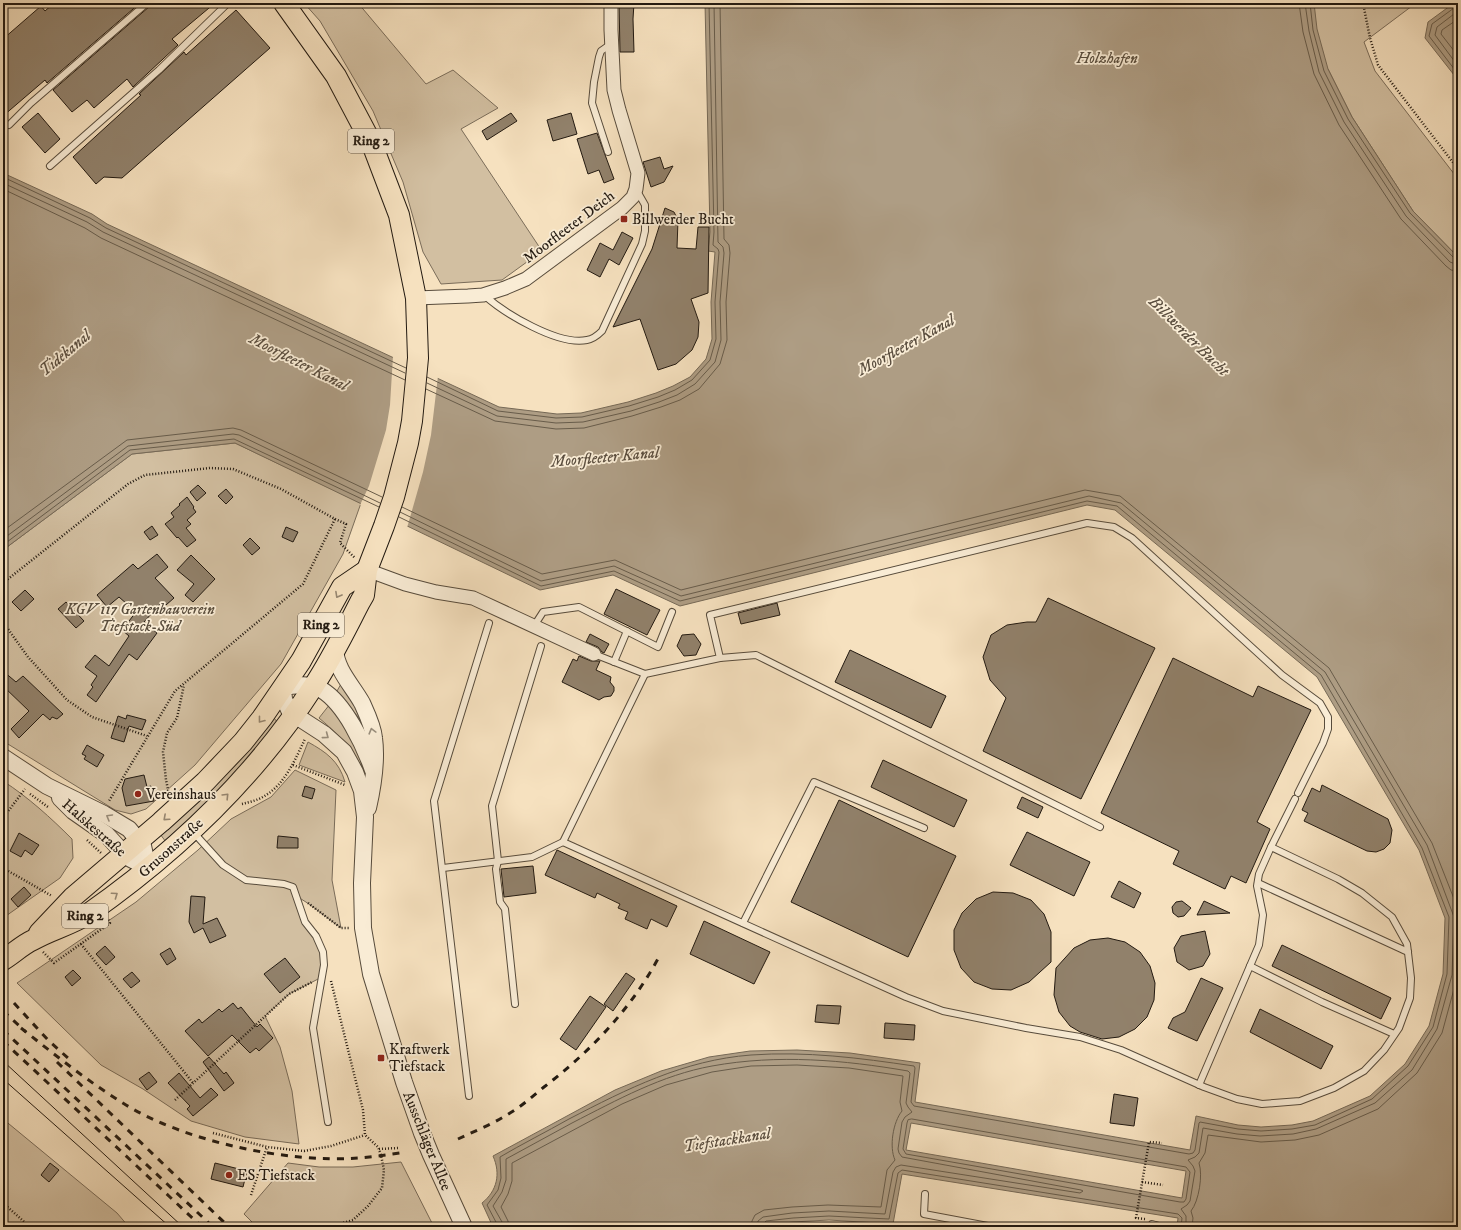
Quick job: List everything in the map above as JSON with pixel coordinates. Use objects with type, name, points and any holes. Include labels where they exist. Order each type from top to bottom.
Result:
[{"type":"main road","name":"Ring 2","points":[[284,3],[336,76],[372,144],[399,215],[416,298],[418,329],[416,380],[409,436],[394,497],[377,546],[366,570],[364,595],[313,687]]},
{"type":"main road","name":"Ring 2","points":[[283,688],[305,655],[342,587],[366,570]]},
{"type":"main road","name":"Grusonstraße","points":[[3,960],[32,940],[86,915],[127,886],[192,831],[251,768],[313,687]]},
{"type":"main road","name":"Grusonstraße","points":[[32,940],[73,897],[140,841],[205,782],[243,742],[283,688]]},
{"type":"street","name":"Moorfleeter Deich","points":[[416,298],[483,295],[526,279],[622,208],[633,197],[636,189],[638,173],[614,90],[611,44],[611,3]]},
{"type":"street","points":[[366,570],[405,584],[436,592],[473,598],[594,654]]},
{"type":"street","points":[[335,649],[339,666],[369,719],[374,737],[373,770]]},
{"type":"street","name":"Ausschläger Allee","points":[[365,817],[371,793],[373,770],[363,745],[344,714],[322,690],[297,685],[283,688],[283,695],[286,704],[293,715],[324,734],[344,752],[355,772],[362,792],[365,817],[362,883],[363,928],[371,974],[404,1082],[431,1155],[464,1227]]},
{"type":"street","name":"Halskestraße","points":[[3,757],[47,786],[104,814],[126,827],[140,841],[146,853],[148,868]]},
{"type":"street","name":"Halskestraße","points":[[47,786],[73,811],[106,834],[124,854],[133,861],[148,868]]},
{"type":"lane","points":[[9,125],[31,103],[147,3]]},
{"type":"lane","points":[[50,166],[159,70],[228,3]]},
{"type":"lane","points":[[608,152],[592,99],[601,51],[611,44]]},
{"type":"lane","points":[[483,295],[497,307],[549,334],[575,340],[586,340],[596,336],[602,331],[642,244],[645,231],[645,204],[636,189]]},
{"type":"lane","points":[[720,658],[710,615],[1087,524],[1114,527],[1132,538],[1282,675],[1320,703],[1328,717],[1328,728],[1323,744],[1259,874],[1259,895],[1263,915],[1259,945],[1199,1085]]},
{"type":"lane","points":[[534,626],[543,612],[579,607],[658,647],[672,612]]},
{"type":"lane","points":[[469,1096],[434,801],[488,623]]},
{"type":"lane","points":[[614,662],[627,631]]},
{"type":"lane","points":[[515,1004],[505,909],[500,902],[496,869],[498,861],[492,806],[541,646]]},
{"type":"lane","points":[[594,654],[645,674],[720,658],[756,655],[1100,827]]},
{"type":"lane","points":[[443,868],[532,857],[564,842],[645,674]]},
{"type":"lane","points":[[743,923],[814,782],[924,828]]},
{"type":"lane","points":[[192,831],[223,865],[246,880],[284,884],[293,887],[305,922],[316,936],[323,952],[324,965],[313,1028],[328,1122]]},
{"type":"lane","points":[[564,842],[906,997],[943,1011],[988,1021],[1080,1037],[1122,1050],[1199,1085],[1237,1099],[1262,1104],[1300,1101],[1334,1088],[1364,1071],[1384,1050],[1399,1028],[1410,998],[1411,978],[1407,944],[1392,917],[1362,893],[1338,879],[1271,847]]},
{"type":"lane","points":[[1258,883],[1408,952]]},
{"type":"lane","points":[[1250,966],[1322,1002],[1394,1034]]},
{"type":"lane","points":[[925,1194],[924,1214],[993,1227]]},
{"type":"lane","points":[[1151,1222],[1163,1227]]},
{"type":"path","points":[[1363,3],[1370,38],[1378,65],[1458,169]]},
{"type":"path","points":[[3,583],[128,484],[145,475],[210,468],[234,469],[282,489],[334,519],[346,524],[340,543]]},
{"type":"path","points":[[108,802],[175,691],[303,584],[334,519]]},
{"type":"path","points":[[3,622],[28,656],[67,700],[92,717],[147,736]]},
{"type":"path","points":[[179,806],[169,794],[166,780],[164,752],[167,733],[177,718],[184,685]]},
{"type":"path","points":[[238,804],[264,797],[270,792],[293,765],[311,727]]},
{"type":"path","points":[[293,765],[362,792]]},
{"type":"path","points":[[3,818],[25,790]]},
{"type":"path","points":[[3,868],[66,904]]},
{"type":"path","points":[[297,897],[341,928],[363,928]]},
{"type":"path","points":[[81,944],[193,1084]]},
{"type":"path","points":[[324,965],[329,972],[364,1110],[365,1136],[379,1149],[384,1170],[382,1188],[368,1206],[353,1220],[339,1224]]},
{"type":"path","points":[[175,1100],[289,994],[322,977]]},
{"type":"path","points":[[213,1133],[267,1147],[304,1151],[331,1146],[365,1136]]},
{"type":"path","points":[[1151,1222],[1136,1218],[1148,1142],[1162,1143]]},
{"type":"path","points":[[250,1195],[267,1147]]},
{"type":"path","points":[[379,1149],[398,1148]]},
{"type":"path","points":[[1142,1182],[1163,1185]]},
{"type":"path","points":[[3,1203],[30,1227]]},
{"type":"green space","points":[[304,3],[358,3],[426,84],[453,70],[498,108],[461,129],[542,251],[502,280],[441,284],[423,252],[403,182],[373,111],[320,21]]},
{"type":"green space","points":[[1039,3],[1416,3],[1364,42],[1375,71],[1458,179],[1458,257],[1413,211],[1352,117],[1328,69]]},
{"type":"green space","name":"KGV 117 Gartenbauverein Tiefstack-Süd","points":[[235,443],[361,503],[343,554],[281,664],[195,765],[146,809],[131,814],[115,810],[3,741],[3,550],[132,454]]},
{"type":"green space","points":[[341,684],[353,700],[366,730],[358,717],[337,691]]},
{"type":"green space","points":[[330,704],[350,733],[360,757],[364,778],[346,745],[334,731],[319,718]]},
{"type":"green space","points":[[274,718],[278,723],[219,792],[166,842],[160,834],[235,762]]},
{"type":"green space","points":[[308,742],[331,758],[339,768],[345,782],[299,765]]},
{"type":"green space","points":[[295,770],[336,790],[332,880],[341,928],[298,897],[305,922],[323,952],[322,977],[289,994],[265,1016],[280,1047],[292,1091],[299,1144],[245,1137],[191,1121],[143,1089],[101,1065],[17,983],[136,902],[198,850],[231,819],[271,797]]},
{"type":"green space","points":[[3,781],[39,808],[72,839],[73,858],[60,878],[3,918]]},
{"type":"green space","points":[[3,1119],[117,1213],[129,1227],[3,1227]]},
{"type":"green space","points":[[401,1162],[434,1227],[257,1227],[244,1214],[288,1163],[319,1167],[353,1167]]},
{"type":"water","points":[[705,3],[1314,3],[1317,29],[1328,69],[1352,117],[1413,211],[1458,257],[1458,1227],[1177,1227],[1178,1218],[902,1174],[893,1224],[829,1220],[793,1222],[751,1227],[493,1227],[482,1203],[491,1193],[496,1182],[497,1169],[493,1156],[615,1090],[661,1071],[709,1057],[750,1051],[797,1050],[850,1053],[920,1063],[915,1102],[1190,1150],[1196,1116],[1238,1125],[1261,1127],[1292,1125],[1313,1121],[1370,1096],[1405,1064],[1429,1026],[1443,974],[1445,918],[1419,850],[1317,677],[1115,510],[1087,505],[680,606],[613,575],[540,590],[235,443],[132,454],[3,550],[3,173],[92,214],[107,224],[499,407],[557,414],[581,413],[628,402],[656,393],[690,377],[706,359],[712,339],[711,302],[715,252],[708,251],[710,232]],"holes":[[[911,1123],[1186,1171],[1182,1198],[906,1150]]]},
{"type":"water","points":[[1454,3],[1458,3],[1458,80],[1425,38],[1428,22]]},
{"type":"pier","points":[[393,356],[438,376],[431,435],[423,472],[407,528],[360,505],[369,486],[386,430],[390,405]]},
{"type":"building","points":[[54,3],[140,3],[47,83],[45,80],[3,116],[3,39],[41,6],[45,11]]},
{"type":"building","points":[[151,3],[215,3],[172,39],[178,45],[133,87],[127,79],[94,108],[87,100],[72,112],[53,90],[150,6]]},
{"type":"building","points":[[619,3],[634,3],[634,52],[620,52]]},
{"type":"building","points":[[236,10],[270,48],[122,178],[104,177],[96,184],[73,157],[141,95],[139,94],[184,52],[186,55]]},
{"type":"building","points":[[38,113],[60,139],[45,153],[22,127]]},
{"type":"building","points":[[511,113],[517,121],[487,140],[482,131]]},
{"type":"building","points":[[571,113],[577,134],[553,141],[547,120]]},
{"type":"building","points":[[597,133],[614,179],[604,183],[599,170],[588,174],[577,139]]},
{"type":"building","points":[[660,157],[664,169],[673,166],[664,182],[651,187],[643,162]]},
{"type":"building","points":[[665,208],[674,212],[678,220],[677,248],[696,249],[698,227],[709,227],[708,293],[691,299],[699,322],[698,337],[692,350],[676,364],[658,370],[640,319],[613,327],[652,249]]},
{"type":"building","points":[[622,232],[633,238],[619,265],[609,259],[600,277],[587,270],[600,243],[613,250]]},
{"type":"building","points":[[198,485],[206,493],[197,501],[190,492]]},
{"type":"building","points":[[226,489],[233,497],[226,504],[218,496]]},
{"type":"building","points":[[187,497],[196,512],[187,520],[191,524],[186,528],[196,540],[187,547],[165,524],[174,517],[171,513]]},
{"type":"building","points":[[152,526],[158,535],[150,540],[144,532]]},
{"type":"building","points":[[286,527],[298,532],[293,542],[282,537]]},
{"type":"building","points":[[250,538],[260,548],[252,555],[243,545]]},
{"type":"building","points":[[157,554],[168,567],[155,578],[174,598],[163,607],[160,604],[144,622],[157,633],[137,660],[129,654],[96,702],[87,695],[93,687],[91,685],[97,676],[85,667],[95,655],[109,666],[129,636],[122,630],[136,612],[119,597],[107,607],[97,595],[133,564],[138,569]]},
{"type":"building","points":[[191,555],[215,579],[193,602],[185,595],[194,584],[177,570]]},
{"type":"building","points":[[616,589],[660,610],[647,635],[604,614]]},
{"type":"building","points":[[25,590],[34,599],[21,611],[12,602]]},
{"type":"building","points":[[1048,598],[1155,648],[1081,799],[983,751],[1006,698],[990,680],[983,657],[991,635],[1007,625],[1036,622]]},
{"type":"building","points":[[66,602],[84,621],[76,628],[58,609]]},
{"type":"building","points":[[777,603],[780,615],[741,624],[738,613]]},
{"type":"building","points":[[590,634],[609,644],[604,653],[598,647],[586,642]]},
{"type":"building","points":[[694,634],[701,644],[696,655],[684,656],[677,646],[682,635]]},
{"type":"building","points":[[850,650],[946,696],[931,728],[835,682]]},
{"type":"building","points":[[579,656],[591,661],[600,661],[596,670],[611,677],[610,682],[614,687],[614,691],[611,696],[604,697],[599,700],[562,682],[573,659],[577,661]]},
{"type":"building","points":[[1173,658],[1253,697],[1258,686],[1311,710],[1257,822],[1270,829],[1246,883],[1231,876],[1225,889],[1173,864],[1179,851],[1101,813]]},
{"type":"building","points":[[3,671],[16,682],[23,676],[63,714],[57,719],[52,717],[50,720],[43,714],[19,738],[11,729],[29,711],[3,686]]},
{"type":"building","points":[[127,715],[146,720],[142,730],[129,726],[124,742],[111,738],[118,716],[126,719]]},
{"type":"building","points":[[87,745],[104,755],[97,767],[84,759],[86,756],[82,754]]},
{"type":"building","points":[[883,760],[967,800],[954,827],[871,787]]},
{"type":"building","name":"Vereinshaus","points":[[144,775],[147,787],[151,786],[154,801],[126,806],[122,788],[125,779]]},
{"type":"building","points":[[1322,785],[1388,819],[1392,830],[1390,843],[1384,849],[1376,852],[1367,851],[1304,821],[1308,813],[1302,810],[1312,788],[1320,792]]},
{"type":"building","points":[[305,786],[315,789],[312,799],[302,796]]},
{"type":"building","points":[[1022,797],[1043,807],[1038,818],[1017,808]]},
{"type":"building","points":[[839,800],[956,856],[908,957],[791,902]]},
{"type":"building","points":[[1027,832],[1090,862],[1074,896],[1010,865]]},
{"type":"building","points":[[19,833],[39,845],[32,855],[25,850],[21,857],[10,851]]},
{"type":"building","points":[[278,836],[298,838],[298,848],[277,848]]},
{"type":"building","points":[[557,850],[677,906],[667,927],[651,919],[647,929],[625,919],[628,912],[618,908],[620,904],[597,893],[595,898],[545,875]]},
{"type":"building","points":[[533,866],[536,893],[504,897],[501,869]]},
{"type":"building","points":[[1119,881],[1141,893],[1134,908],[1111,897]]},
{"type":"building","points":[[24,887],[31,895],[18,907],[11,899]]},
{"type":"building","points":[[993,892],[1013,893],[1031,900],[1044,914],[1051,932],[1051,962],[1029,982],[1011,990],[992,989],[974,982],[961,968],[954,950],[954,930],[962,913],[976,899]]},
{"type":"building","points":[[191,896],[205,897],[203,924],[217,918],[226,936],[210,943],[203,928],[194,933],[189,922]]},
{"type":"building","points":[[1182,901],[1191,908],[1184,916],[1178,917],[1173,913],[1172,907],[1176,902]]},
{"type":"building","points":[[1204,901],[1230,913],[1197,915]]},
{"type":"building","points":[[704,921],[770,952],[754,984],[690,954]]},
{"type":"building","points":[[1205,931],[1210,954],[1203,966],[1189,970],[1177,962],[1174,948],[1181,936]]},
{"type":"building","points":[[1108,938],[1125,942],[1140,952],[1150,966],[1155,983],[1154,1000],[1147,1017],[1135,1029],[1119,1037],[1102,1039],[1080,1032],[1070,1026],[1059,1012],[1054,995],[1056,968],[1074,948],[1090,940]]},
{"type":"building","points":[[1282,945],[1391,998],[1381,1019],[1272,966]]},
{"type":"building","points":[[105,946],[115,957],[106,965],[96,954]]},
{"type":"building","points":[[170,948],[176,959],[167,965],[160,954]]},
{"type":"building","points":[[285,958],[300,977],[280,993],[264,974]]},
{"type":"building","points":[[73,970],[81,978],[72,986],[65,977]]},
{"type":"building","points":[[132,972],[140,981],[131,988],[123,979]]},
{"type":"building","points":[[626,973],[635,979],[613,1011],[604,1004]]},
{"type":"building","points":[[1201,978],[1223,988],[1197,1041],[1168,1028],[1173,1018],[1185,1012]]},
{"type":"building","points":[[590,996],[606,1007],[576,1050],[560,1039]]},
{"type":"building","points":[[233,1003],[238,1009],[241,1007],[257,1027],[260,1024],[273,1038],[259,1051],[256,1048],[250,1053],[232,1035],[208,1056],[185,1031],[199,1019],[202,1023],[219,1009],[222,1012]]},
{"type":"building","points":[[817,1005],[841,1006],[839,1024],[815,1022]]},
{"type":"building","points":[[1260,1009],[1333,1046],[1321,1069],[1250,1032]]},
{"type":"building","points":[[885,1023],[915,1025],[914,1040],[884,1038]]},
{"type":"building","points":[[209,1057],[224,1074],[226,1072],[234,1083],[224,1091],[203,1062]]},
{"type":"building","points":[[149,1072],[157,1082],[147,1090],[139,1079]]},
{"type":"building","points":[[179,1073],[200,1098],[211,1088],[218,1095],[193,1116],[187,1109],[190,1106],[168,1083]]},
{"type":"building","points":[[1114,1094],[1138,1098],[1134,1126],[1110,1123]]},
{"type":"building","points":[[50,1163],[59,1170],[49,1182],[41,1175]]},
{"type":"building","name":"ES Tiefstack","points":[[215,1163],[247,1171],[243,1187],[211,1179]]},
{"type":"tram line","points":[[3,1061],[183,1227]]},
{"type":"tram line","points":[[3,1079],[170,1227]]},
{"type":"railway","points":[[458,1139],[504,1117],[527,1101],[578,1059],[623,1011],[637,993],[660,955]]},
{"type":"railway","points":[[14,1003],[48,1040],[69,1059]]},
{"type":"railway","points":[[3,1011],[26,1032]]},
{"type":"railway","points":[[21,1028],[86,1078],[126,1105],[178,1130],[238,1147],[300,1157],[330,1159],[358,1158],[400,1153]]},
{"type":"railway","points":[[3,1030],[213,1227]]},
{"type":"railway","points":[[3,1041],[202,1227]]},
{"type":"railway","points":[[57,1062],[229,1227]]},
{"type":"place","name":"Billwerder Bucht","points":[[624,219]]},
{"type":"place","name":"Vereinshaus","points":[[138,794]]},
{"type":"place","name":"Kraftwerk Tiefstack","points":[[381,1058]]},
{"type":"place","name":"ES Tiefstack","points":[[229,1175]]},
{"type":"park label","name":"Holzhafen","points":[[1107,58]]},
{"type":"water label","name":"Moorfleeter Kanal","points":[[906,345]]},
{"type":"water label","name":"Tidekanal","points":[[65,353]]},
{"type":"water label","name":"Moorfleeter Kanal","points":[[299,362]]},
{"type":"water label","name":"Moorfleeter Kanal","points":[[605,457]]},
{"type":"water label","name":"Tiefstackkanal","points":[[727,1140]]}]
